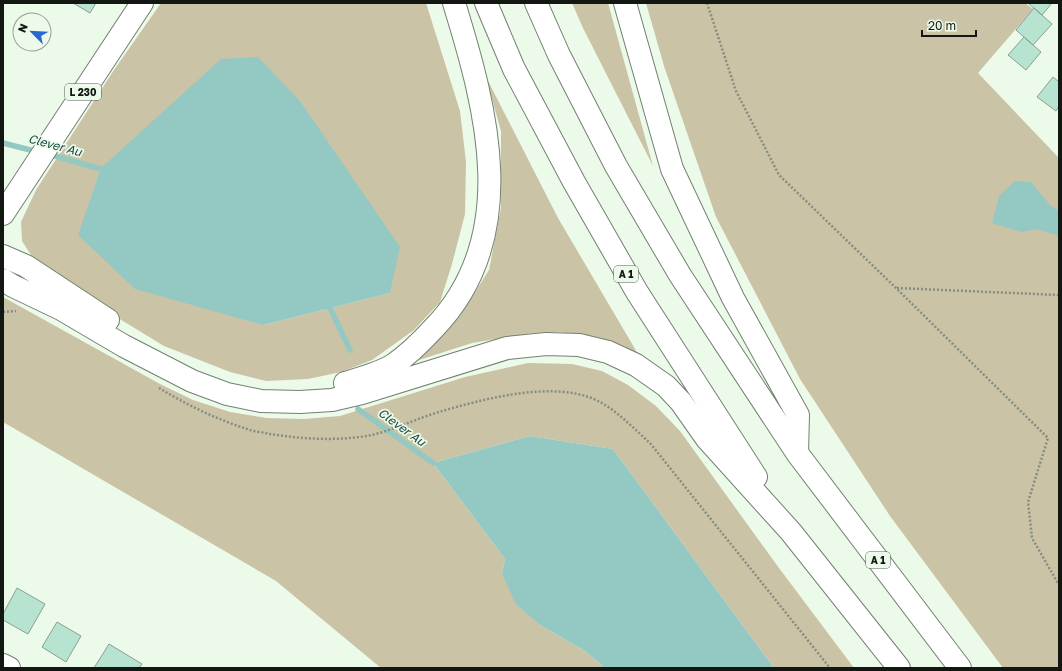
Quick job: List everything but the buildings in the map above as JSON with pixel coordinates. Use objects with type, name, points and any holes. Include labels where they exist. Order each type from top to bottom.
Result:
[{"type":"main road","points":[[3,256],[26,266],[68,295],[124,330],[182,362],[229,380],[259,386],[294,389],[334,386],[362,378],[392,366],[416,346],[446,316],[450,310],[468,280],[481,249],[488,215],[490,180],[485,120],[471,60],[454,3]]},
{"type":"main road","name":"A 1","points":[[486,3],[518,76],[574,182],[637,292],[791,532],[898,668]]},
{"type":"main road","name":"A 1","points":[[536,3],[559,55],[616,166],[680,275],[797,453],[960,668]]},
{"type":"main road","points":[[625,3],[672,169],[733,298],[798,415],[797,453]]},
{"type":"main road","name":"L 230","points":[[3,214],[140,5]]},
{"type":"main road","points":[[3,280],[61,309],[124,346],[192,381],[227,394],[261,401],[300,402],[332,400],[362,393],[507,348],[546,344],[579,345],[608,352],[636,365],[666,386],[681,402],[707,438],[791,532]]},
{"type":"main road","points":[[3,664],[9,668]]},
{"type":"path","points":[[707,3],[736,91],[779,175],[1048,438],[1028,502],[1032,538],[1059,585]]},
{"type":"path","points":[[896,288],[1059,296]]},
{"type":"path","points":[[367,436],[392,430],[439,412],[503,396],[536,391],[570,392],[596,400],[619,414],[650,443],[687,487],[830,668]]},
{"type":"shaded area","points":[[161,3],[426,3],[460,111],[466,162],[465,214],[440,302],[414,330],[372,360],[341,372],[308,379],[266,381],[230,372],[164,346],[100,307],[33,258],[22,241],[21,222],[36,190],[114,70]],"holes":[[[300,101],[390,293],[263,325]]]},
{"type":"shaded area","points":[[572,3],[608,3],[653,166],[583,28]]},
{"type":"shaded area","points":[[646,3],[1025,3],[1033,9],[978,73],[1059,158],[1059,668],[1003,668],[890,516],[800,379],[716,217],[664,66]]},
{"type":"shaded area","points":[[486,77],[558,218],[638,354],[622,345],[593,337],[559,332],[533,333],[472,343],[416,361],[459,317],[489,270],[501,208],[501,131]]},
{"type":"shaded area","points":[[3,297],[160,384],[193,400],[230,412],[267,418],[303,419],[340,416],[465,377],[528,363],[572,364],[602,371],[628,385],[656,406],[680,431],[776,564],[854,668],[774,668],[613,449],[530,436],[433,463],[505,559],[502,574],[540,625],[585,651],[605,668],[381,668],[276,581],[3,422]]},
{"type":"water","points":[[258,57],[300,101],[400,247],[390,293],[263,325],[135,289],[78,235],[101,168],[221,59]]},
{"type":"water","points":[[1015,181],[1031,182],[1051,206],[1059,211],[1059,236],[1037,229],[1021,232],[992,223],[999,196]]},
{"type":"water","points":[[530,436],[613,449],[774,668],[605,668],[585,651],[540,625],[516,604],[502,574],[505,559],[433,463]]},
{"type":"waterway","name":"Clever Au","points":[[3,143],[38,152]]},
{"type":"waterway","name":"Clever Au","points":[[48,154],[108,171]]},
{"type":"waterway","name":"Clever Au","points":[[324,304],[330,308],[350,350]]},
{"type":"waterway","name":"Clever Au","points":[[358,409],[433,463]]}]
